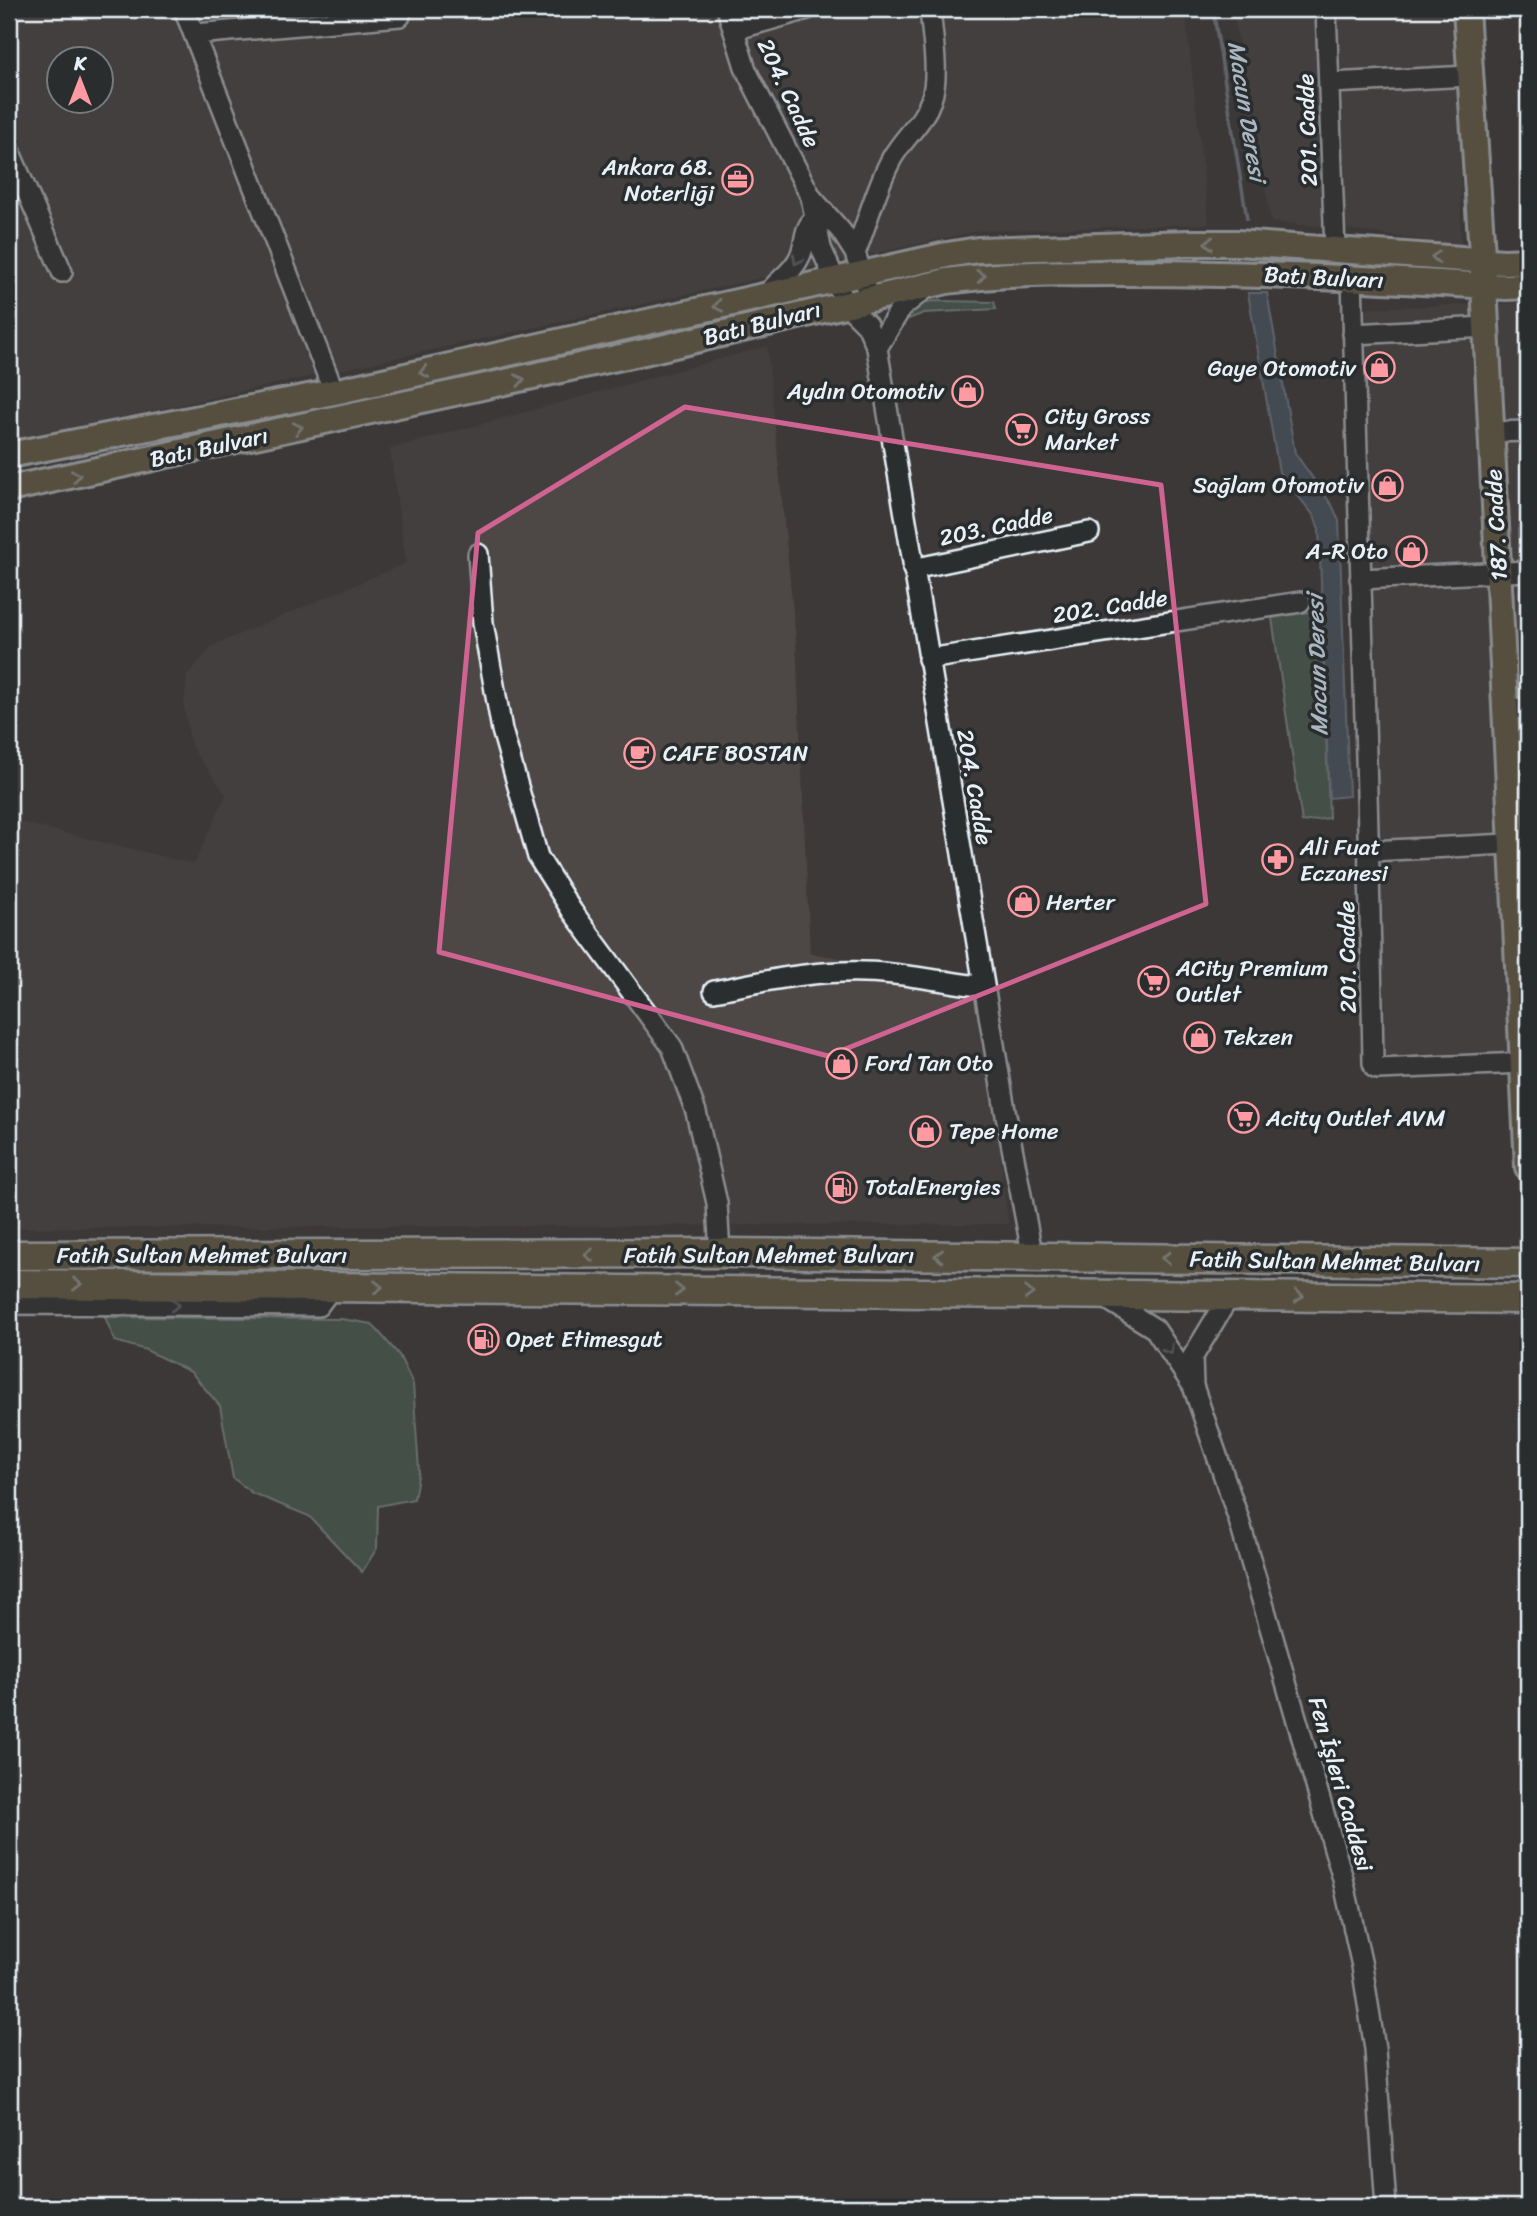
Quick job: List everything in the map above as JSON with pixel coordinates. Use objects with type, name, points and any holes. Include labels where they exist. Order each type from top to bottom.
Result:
[{"type":"highway","name":"Fatih Sultan Mehmet Bulvarı","points":[[9,1255],[720,1254],[1528,1263]]},
{"type":"highway","name":"Fatih Sultan Mehmet Bulvarı","points":[[9,1284],[1528,1299]]},
{"type":"main road","name":"187. Cadde","points":[[1466,9],[1483,260],[1499,573],[1517,709],[1524,986],[1523,1063],[1528,1167]]},
{"type":"main road","name":"Batı Bulvarı","points":[[9,455],[334,392],[835,280],[858,263],[1012,247],[1188,243],[1528,261]]},
{"type":"main road","name":"Batı Bulvarı","points":[[9,489],[631,355],[929,284],[985,276],[1038,273],[1238,273],[1528,286]]},
{"type":"street","points":[[184,9],[334,392]]},
{"type":"street","points":[[196,34],[400,16],[401,9]]},
{"type":"street","name":"204. Cadde","points":[[727,9],[746,70],[811,197],[841,231],[858,263],[857,301]]},
{"type":"street","points":[[734,30],[808,9]]},
{"type":"street","points":[[858,263],[883,176],[894,154],[917,127],[931,100],[934,88],[934,54],[930,9]]},
{"type":"street","name":"201. Cadde","points":[[1326,9],[1335,250]]},
{"type":"street","points":[[1330,83],[1470,75]]},
{"type":"street","points":[[9,150],[62,272]]},
{"type":"street","name":"204. Cadde","points":[[811,197],[821,248],[835,280],[857,301],[877,348],[984,987],[1033,1258]]},
{"type":"street","points":[[767,295],[796,264],[808,225],[815,219]]},
{"type":"street","name":"201. Cadde","points":[[1352,277],[1375,1068],[1523,1063]]},
{"type":"street","points":[[877,348],[901,309],[929,284]]},
{"type":"street","points":[[1353,334],[1486,327]]},
{"type":"street","points":[[1492,432],[1528,431]]},
{"type":"street","name":"203. Cadde","points":[[913,569],[1089,532]]},
{"type":"street","points":[[478,554],[483,623],[502,730],[538,858],[572,911],[672,1047],[696,1112],[717,1203],[720,1254]]},
{"type":"street","points":[[1360,579],[1528,571]]},
{"type":"street","name":"202. Cadde","points":[[928,659],[1300,602]]},
{"type":"street","points":[[1370,851],[1520,843]]},
{"type":"street","points":[[714,991],[775,979],[843,972],[890,974],[984,987]]},
{"type":"street","points":[[9,1304],[318,1306],[333,1286]]},
{"type":"street","points":[[1098,1294],[1155,1329],[1193,1386]]},
{"type":"street","points":[[1193,1386],[1192,1358],[1230,1295]]},
{"type":"street","name":"Fen İşleri Caddesi","points":[[1193,1386],[1238,1517],[1343,1879],[1362,1966],[1375,2049],[1386,2207]]},
{"type":"highlighted area","points":[[685,407],[1161,485],[1206,904],[828,1056],[439,952],[478,533]]},
{"type":"shaded area","points":[[9,9],[1185,9],[1209,224],[978,231],[9,442]]},
{"type":"shaded area","points":[[1233,9],[1460,9],[1461,246],[1340,228],[1272,222],[1253,134]]},
{"type":"shaded area","points":[[1528,303],[1528,1052],[1378,1064],[1361,308]]},
{"type":"shaded area","points":[[767,346],[796,641],[810,953],[970,979],[992,1076],[1008,1224],[9,1228],[9,857],[15,821],[194,864],[226,795],[191,746],[184,706],[187,676],[212,646],[406,563],[390,449]]},
{"type":"green space","points":[[994,302],[996,309],[924,313],[903,321],[904,312],[919,303]]},
{"type":"green space","points":[[1322,610],[1329,818],[1302,822],[1272,618]]},
{"type":"green space","points":[[105,1317],[341,1319],[372,1324],[399,1355],[413,1384],[419,1471],[414,1499],[378,1506],[377,1548],[362,1572],[309,1516],[252,1493],[233,1478],[220,1406],[191,1372],[146,1350],[115,1341]]},
{"type":"water","points":[[1248,293],[1267,293],[1295,453],[1333,507],[1339,521],[1349,796],[1329,798],[1319,529],[1314,516],[1279,472]]},
{"type":"waterway","name":"Macun Deresi","points":[[1213,9],[1247,219]]},
{"type":"place","name":"Ankara 68. Noterliği","points":[[737,180]]},
{"type":"place","name":"Gaye Otomotiv","points":[[1379,368]]},
{"type":"place","name":"Aydın Otomotiv","points":[[967,391]]},
{"type":"place","name":"City Gross Market","points":[[1022,429]]},
{"type":"place","name":"Sağlam Otomotiv","points":[[1387,485]]},
{"type":"place","name":"A-R Oto","points":[[1411,551]]},
{"type":"place","name":"CAFE BOSTAN","points":[[640,753]]},
{"type":"place","name":"Ali Fuat Eczanesi","points":[[1277,860]]},
{"type":"place","name":"Herter","points":[[1023,902]]},
{"type":"place","name":"ACity Premium Outlet","points":[[1153,981]]},
{"type":"place","name":"Tekzen","points":[[1200,1037]]},
{"type":"place","name":"Ford Tan Oto","points":[[842,1063]]},
{"type":"place","name":"Acity Outlet AVM","points":[[1243,1118]]},
{"type":"place","name":"Tepe Home","points":[[926,1131]]},
{"type":"place","name":"TotalEnergies","points":[[842,1187]]},
{"type":"place","name":"Opet Etimesgut","points":[[483,1339]]}]
